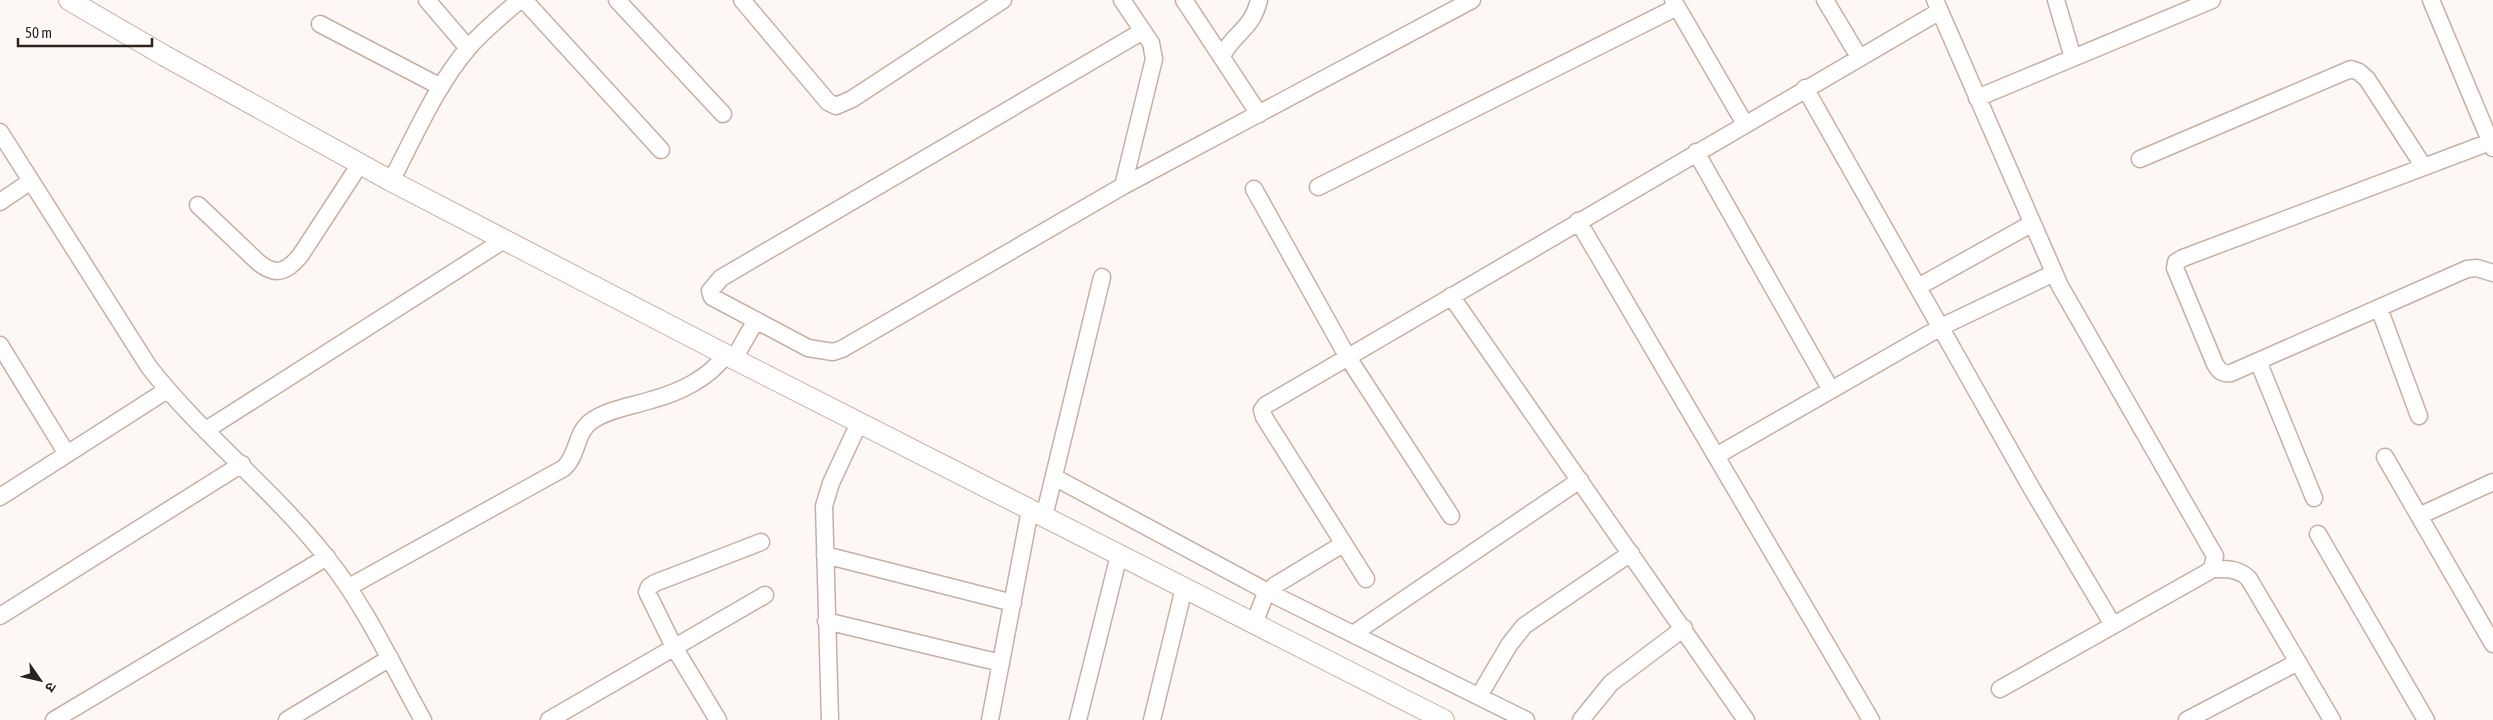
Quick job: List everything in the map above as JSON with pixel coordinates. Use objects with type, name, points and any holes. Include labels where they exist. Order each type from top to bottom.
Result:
[{"type":"street","points":[[69,0],[164,56],[360,164],[393,176],[504,240],[733,355],[859,423],[1040,512],[1184,588],[1256,619],[1444,720]]},
{"type":"street","points":[[427,0],[468,48]]},
{"type":"street","points":[[393,176],[441,87],[468,48],[522,0],[661,150]]},
{"type":"street","points":[[617,0],[723,114]]},
{"type":"street","points":[[742,0],[828,102],[836,106],[844,104],[1003,0]]},
{"type":"street","points":[[1122,0],[1151,43],[1154,59],[1123,186]]},
{"type":"street","points":[[1184,0],[1259,114]]},
{"type":"street","points":[[1222,56],[1231,41],[1248,27],[1253,19],[1259,0]]},
{"type":"street","points":[[1143,31],[721,278],[712,286],[710,291],[712,297],[753,326],[808,348],[827,352],[842,350],[1123,186],[1472,0]]},
{"type":"street","points":[[1825,0],[1859,57]]},
{"type":"street","points":[[2056,0],[2073,58]]},
{"type":"street","points":[[1977,98],[2212,0]]},
{"type":"street","points":[[2431,0],[2492,145],[2424,167],[2176,262],[2175,268],[2219,371],[2224,374],[2231,373],[2467,269],[2477,268],[2493,273]]},
{"type":"street","points":[[1318,186],[1675,3],[1745,124]]},
{"type":"street","points":[[1366,579],[1262,410],[1273,400],[1347,356],[1859,57],[1937,6],[2054,273],[2214,556],[2212,569]]},
{"type":"street","points":[[320,24],[441,87]]},
{"type":"street","points":[[2140,159],[2351,69],[2367,78],[2424,167]]},
{"type":"street","points":[[1805,88],[2113,625]]},
{"type":"street","points":[[0,132],[132,342],[166,390],[242,464],[327,557],[349,587],[376,632],[423,720]]},
{"type":"street","points":[[1696,152],[1832,390]]},
{"type":"street","points":[[198,205],[259,263],[270,271],[281,271],[292,265],[300,256],[360,164]]},
{"type":"street","points":[[0,202],[31,181]]},
{"type":"street","points":[[1254,189],[1347,356],[1450,516]]},
{"type":"street","points":[[1578,221],[1871,720]]},
{"type":"street","points":[[1918,287],[2031,224]]},
{"type":"street","points":[[206,430],[504,240]]},
{"type":"street","points":[[1716,456],[1941,327],[2054,273]]},
{"type":"street","points":[[990,720],[1012,603],[1040,512],[1052,484],[1102,277]]},
{"type":"street","points":[[1451,296],[1684,628],[1746,720]]},
{"type":"street","points":[[2379,308],[2419,416]]},
{"type":"street","points":[[349,587],[564,468],[570,462],[580,433],[595,418],[666,395],[710,372],[733,355],[753,326]]},
{"type":"street","points":[[0,345],[67,454]]},
{"type":"street","points":[[2258,361],[2314,498]]},
{"type":"street","points":[[2,491],[67,454],[166,390]]},
{"type":"street","points":[[830,720],[824,506],[826,495],[859,423]]},
{"type":"street","points":[[2385,457],[2493,644]]},
{"type":"street","points":[[0,616],[242,464]]},
{"type":"street","points":[[1354,634],[1580,480]]},
{"type":"street","points":[[2419,516],[2493,482]]},
{"type":"street","points":[[1052,484],[1266,595],[1354,634],[1526,720]]},
{"type":"street","points":[[2318,534],[2426,720]]},
{"type":"street","points":[[718,720],[674,648],[648,597],[649,587],[761,542]]},
{"type":"street","points":[[1256,619],[1266,595],[1284,579],[1343,544]]},
{"type":"street","points":[[1478,696],[1509,645],[1524,626],[1631,553]]},
{"type":"street","points":[[825,555],[1012,603]]},
{"type":"street","points":[[1078,720],[1119,555]]},
{"type":"street","points":[[54,720],[327,557]]},
{"type":"street","points":[[2000,688],[2212,569],[2230,569],[2244,573],[2332,720]]},
{"type":"street","points":[[1152,720],[1184,588]]},
{"type":"street","points":[[549,720],[765,595]]},
{"type":"street","points":[[826,621],[1001,662]]},
{"type":"street","points":[[1581,720],[1611,683],[1684,628]]},
{"type":"street","points":[[287,720],[390,658]]},
{"type":"street","points":[[2187,720],[2215,714],[2298,662]]}]
